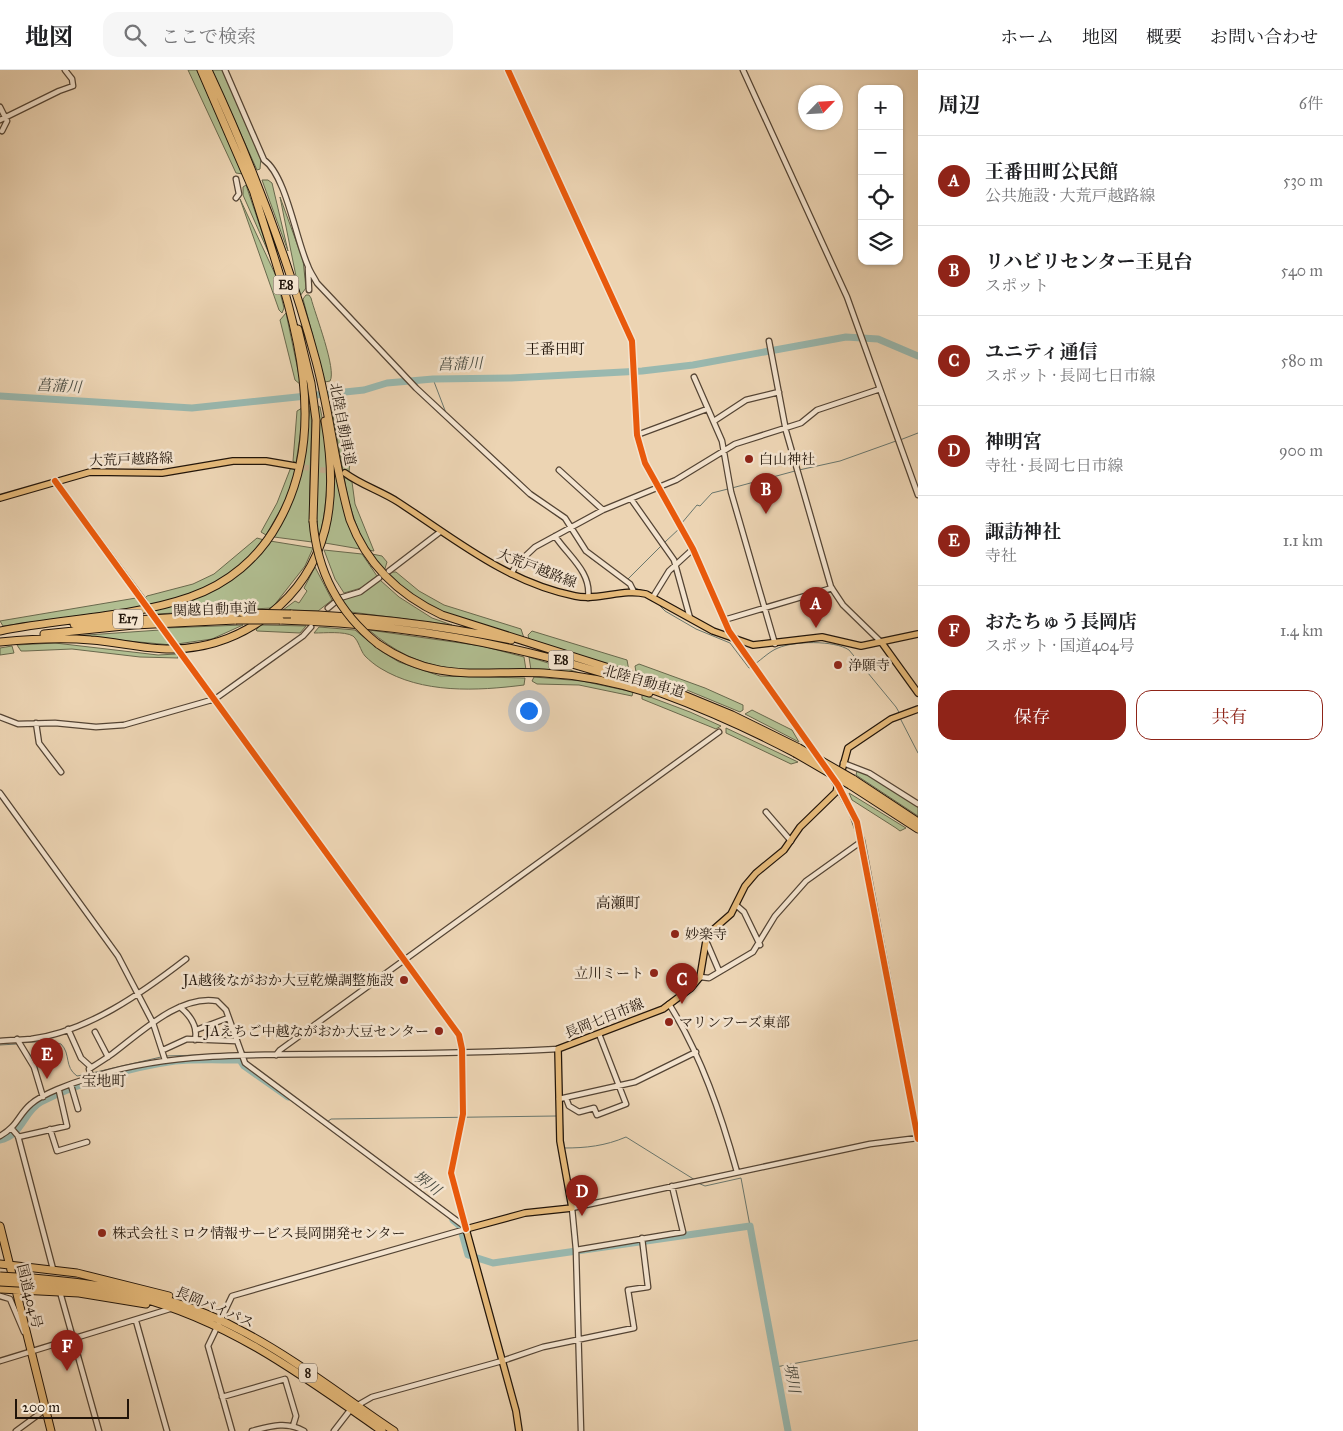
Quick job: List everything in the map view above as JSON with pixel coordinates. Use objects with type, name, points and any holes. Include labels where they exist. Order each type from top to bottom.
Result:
[{"type":"highway","name":"E8","points":[[201,70],[248,168]]},
{"type":"highway","name":"E8","points":[[208,70],[248,168],[255,190],[279,240],[300,311],[314,382]]},
{"type":"highway","points":[[16,634],[76,638],[161,649],[189,648],[236,636],[269,616],[288,597],[306,572],[325,530],[330,501],[331,467],[325,406],[314,382],[289,310],[255,190]]},
{"type":"highway","points":[[16,634],[164,604],[203,592],[238,571],[266,542],[287,506],[301,459],[305,408],[314,382]]},
{"type":"highway","name":"北陸自動車道","points":[[314,382],[317,451],[313,521],[319,560],[332,590],[353,622],[378,644],[410,662],[450,673],[552,674],[626,686],[754,732]]},
{"type":"highway","name":"北陸自動車道","points":[[325,406],[350,520],[365,552],[392,583],[415,601],[442,615],[647,680],[696,700],[797,750],[918,822]]},
{"type":"highway","name":"関越自動車道","points":[[0,641],[16,634],[136,618],[243,613],[291,614],[312,621]]},
{"type":"highway","name":"関越自動車道","points":[[0,632],[16,634],[236,620],[312,621]]},
{"type":"highway","name":"北陸自動車道","points":[[312,621],[455,630],[511,640],[581,659]]},
{"type":"highway","name":"北陸自動車道","points":[[312,621],[344,622],[454,636],[541,654],[611,675],[675,698],[797,750]]},
{"type":"highway","name":"北陸自動車道","points":[[851,782],[918,829]]},
{"type":"highway","name":"国道404号","points":[[0,1226],[51,1431]]},
{"type":"highway","points":[[0,1264],[53,1269],[150,1290],[194,1309]]},
{"type":"highway","name":"長岡バイパス","points":[[0,1276],[115,1293],[218,1322]]},
{"type":"highway","name":"長岡バイパス","points":[[0,1289],[34,1281],[120,1289],[194,1309],[268,1346],[354,1408],[382,1431]]},
{"type":"highway","points":[[0,1289],[60,1292],[173,1308]]},
{"type":"highway","points":[[0,1289],[13,1295],[26,1332]]},
{"type":"highway","name":"長岡バイパス","points":[[354,1408],[394,1431]]},
{"type":"main road","name":"大荒戸越路線","points":[[0,498],[90,472],[162,473],[233,461],[266,461],[296,466]]},
{"type":"main road","name":"大荒戸越路線","points":[[345,473],[398,502],[473,554],[511,574],[567,594],[588,598],[634,592],[653,596],[690,618],[734,639],[753,645],[830,638],[856,646],[882,643],[918,634]]},
{"type":"main road","points":[[882,643],[918,693]]},
{"type":"main road","points":[[700,977],[708,933],[728,918],[746,884],[761,866],[784,850],[804,823],[836,792],[846,752],[852,744],[891,719],[917,710]]},
{"type":"main road","name":"長岡七日市線","points":[[572,1208],[561,1155],[558,1049],[599,1034],[669,1004],[691,988],[700,977]]},
{"type":"main road","points":[[519,1431],[466,1229],[525,1213],[572,1208]]},
{"type":"street","points":[[0,120],[46,96],[73,86],[72,79],[65,70]]},
{"type":"street","points":[[225,70],[264,160],[272,166],[308,266],[322,289],[416,388],[530,494],[565,518],[572,526],[586,551],[630,584],[634,592]]},
{"type":"street","points":[[508,70],[630,335],[634,350],[637,434],[645,463],[657,488],[693,548],[734,639],[838,785],[854,818],[862,841],[918,1138],[870,1144],[572,1208],[576,1250],[581,1431]]},
{"type":"street","points":[[743,70],[847,297],[918,495]]},
{"type":"street","points":[[0,107],[6,117],[7,125],[2,131]]},
{"type":"street","points":[[236,179],[239,194],[236,198]]},
{"type":"street","points":[[308,266],[309,290]]},
{"type":"street","points":[[770,342],[786,428],[832,588],[846,610],[882,643]]},
{"type":"street","points":[[694,377],[714,421],[724,449],[730,486],[775,644]]},
{"type":"street","points":[[511,574],[529,552],[572,526],[603,510],[676,480],[724,449],[755,436],[804,422],[817,410],[880,389]]},
{"type":"street","points":[[714,421],[746,400],[779,392]]},
{"type":"street","points":[[637,434],[707,409]]},
{"type":"street","points":[[559,470],[603,510]]},
{"type":"street","points":[[55,481],[144,602]]},
{"type":"street","points":[[631,499],[675,565],[690,618]]},
{"type":"street","points":[[389,571],[440,532]]},
{"type":"street","points":[[555,536],[588,578],[590,589],[588,598]]},
{"type":"street","points":[[653,596],[664,578],[693,548]]},
{"type":"street","points":[[328,608],[340,598],[360,592],[379,578]]},
{"type":"street","points":[[724,620],[832,588]]},
{"type":"street","points":[[0,717],[18,724],[55,722],[114,727],[215,698],[312,621]]},
{"type":"street","points":[[164,631],[173,643]]},
{"type":"street","points":[[180,652],[459,1035],[462,1053],[463,1120],[452,1159],[451,1173],[466,1229]]},
{"type":"street","points":[[36,724],[39,743],[61,772]]},
{"type":"street","points":[[276,1055],[280,1050],[404,959],[719,732]]},
{"type":"street","points":[[843,763],[869,773],[918,804]]},
{"type":"street","points":[[0,793],[118,956],[152,1023],[165,1060]]},
{"type":"street","points":[[766,812],[791,841]]},
{"type":"street","points":[[700,977],[705,979],[753,952],[760,945],[775,916],[806,881],[862,841]]},
{"type":"street","points":[[736,905],[744,912],[760,945]]},
{"type":"street","points":[[706,940],[719,971]]},
{"type":"street","points":[[0,1041],[31,1039],[68,1029],[114,1009],[154,985],[186,959]]},
{"type":"street","points":[[90,1077],[89,1071],[91,1068],[152,1023],[180,1007],[217,1001],[226,1010],[241,1055],[247,1065],[460,1221],[466,1229]]},
{"type":"street","points":[[669,1004],[687,1032],[696,1052],[727,1138],[737,1172]]},
{"type":"street","points":[[180,1007],[187,1013],[196,1030],[195,1040]]},
{"type":"street","points":[[196,1030],[228,1018]]},
{"type":"street","points":[[68,1029],[80,1058],[91,1068]]},
{"type":"street","points":[[95,1032],[108,1057]]},
{"type":"street","points":[[566,1098],[569,1106],[579,1112],[594,1108],[597,1115],[626,1104],[599,1034]]},
{"type":"street","points":[[17,1039],[34,1067],[43,1097]]},
{"type":"street","points":[[163,1050],[181,1040],[236,1041]]},
{"type":"street","points":[[1,1133],[12,1129],[29,1106],[43,1097],[90,1077],[165,1060],[241,1055],[462,1053],[558,1049]]},
{"type":"street","points":[[559,1099],[619,1085],[650,1075],[696,1052]]},
{"type":"street","points":[[71,1085],[78,1109]]},
{"type":"street","points":[[18,1137],[67,1126],[59,1091]]},
{"type":"street","points":[[12,1129],[18,1137],[53,1269]]},
{"type":"street","points":[[50,1129],[57,1151],[87,1142]]},
{"type":"street","points":[[576,1250],[683,1232],[672,1186]]},
{"type":"street","points":[[232,1431],[208,1346],[230,1298],[235,1294],[466,1229]]},
{"type":"street","points":[[334,1431],[354,1408],[378,1395],[502,1362],[543,1348],[579,1342],[634,1328],[628,1290],[648,1287],[642,1238]]},
{"type":"street","points":[[0,1289],[10,1299],[29,1343]]},
{"type":"street","points":[[60,1292],[100,1431]]},
{"type":"street","points":[[0,1361],[31,1350],[136,1321],[173,1308]]},
{"type":"street","points":[[136,1321],[167,1431]]},
{"type":"street","points":[[222,1397],[285,1379],[296,1416],[293,1426]]},
{"type":"street","points":[[16,1431],[46,1409]]},
{"type":"street","points":[[252,1431],[278,1425],[293,1426],[304,1431]]},
{"type":"green space","points":[[188,70],[197,70],[243,174],[236,173]]},
{"type":"green space","points":[[212,70],[223,70],[261,157],[260,169],[257,170]]},
{"type":"green space","points":[[262,180],[268,180],[272,183],[288,251]]},
{"type":"green space","points":[[246,185],[270,256],[243,195],[243,187]]},
{"type":"green space","points":[[280,197],[303,260],[306,288],[300,296]]},
{"type":"green space","points":[[240,199],[276,276],[284,308],[282,313],[279,310]]},
{"type":"green space","points":[[306,295],[309,295],[311,298],[325,341],[331,366],[330,381],[325,382],[303,299]]},
{"type":"green space","points":[[286,313],[301,385],[295,380],[280,320]]},
{"type":"green space","points":[[331,405],[338,405],[341,412],[350,462],[349,472],[343,471]]},
{"type":"green space","points":[[310,406],[310,525],[312,542],[274,537],[289,506],[299,474],[306,441]]},
{"type":"green space","points":[[318,406],[320,407],[323,423],[327,456],[327,490],[319,539],[316,506],[319,439]]},
{"type":"green space","points":[[302,408],[296,463],[293,461],[297,411]]},
{"type":"green space","points":[[291,467],[297,468],[286,500],[266,535],[261,532],[277,503]]},
{"type":"green space","points":[[334,472],[337,473],[347,521],[360,549],[325,543],[333,500]]},
{"type":"green space","points":[[344,477],[352,482],[355,504],[374,551],[368,550],[359,532],[350,505]]},
{"type":"green space","points":[[257,538],[264,540],[245,561],[222,578],[184,596],[160,603],[148,604],[145,598],[147,596],[193,584],[214,574]]},
{"type":"green space","points":[[270,541],[313,548],[305,566],[272,608],[155,614],[153,611],[208,593]]},
{"type":"green space","points":[[324,550],[362,554],[377,576],[361,588],[344,593],[335,579]]},
{"type":"green space","points":[[372,554],[382,556],[387,562],[384,572]]},
{"type":"green space","points":[[315,567],[332,600],[318,611],[283,610],[295,601],[299,603],[307,591],[304,588]]},
{"type":"green space","points":[[391,572],[396,572],[419,591],[444,605],[521,629],[524,638],[443,613],[416,599],[387,575]]},
{"type":"green space","points":[[380,580],[399,597],[432,618],[452,625],[351,612],[341,600],[363,593]]},
{"type":"green space","points":[[136,598],[140,599],[143,607],[3,626],[0,621]]},
{"type":"green space","points":[[243,625],[212,639],[177,644],[166,628]]},
{"type":"green space","points":[[261,625],[306,626],[300,633],[257,631]]},
{"type":"green space","points":[[319,627],[355,630],[381,651],[399,662],[440,676],[525,678],[524,685],[469,689],[432,686],[414,682],[396,676],[374,664],[365,656],[353,636],[340,633],[314,633]]},
{"type":"green space","points":[[160,630],[172,645],[73,636]]},
{"type":"green space","points":[[369,630],[482,646],[524,657],[526,670],[481,670],[443,667],[407,655],[388,645]]},
{"type":"green space","points":[[532,631],[627,660],[629,671],[529,639],[528,635]]},
{"type":"green space","points":[[55,643],[158,655],[177,654],[178,658],[140,657],[72,649],[21,651],[17,645]]},
{"type":"green space","points":[[12,646],[14,653],[0,655],[0,648]]},
{"type":"green space","points":[[529,657],[586,675],[559,671],[531,670]]},
{"type":"green space","points":[[639,664],[705,688],[743,705],[743,710],[740,712],[682,688],[636,672],[635,666]]},
{"type":"green space","points":[[534,677],[582,681],[633,692],[632,696],[579,685],[537,684],[532,681]]},
{"type":"green space","points":[[642,694],[721,726],[716,729],[642,699]]},
{"type":"green space","points":[[752,710],[792,730],[799,742],[745,714]]},
{"type":"green space","points":[[726,728],[798,762],[791,764],[726,733]]},
{"type":"green space","points":[[857,771],[867,774],[918,807],[918,816],[856,775]]},
{"type":"green space","points":[[849,793],[906,828],[900,831],[852,800]]},
{"type":"waterway","name":"菖蒲川","points":[[0,396],[192,408],[364,390],[387,383],[433,379],[511,378],[642,371],[693,365],[846,337],[878,339],[918,356]]},
{"type":"waterway","points":[[433,379],[446,413]]},
{"type":"waterway","points":[[447,419],[525,493],[564,521]]},
{"type":"waterway","points":[[900,440],[918,433]]},
{"type":"waterway","points":[[799,470],[840,461],[896,441]]},
{"type":"waterway","points":[[732,488],[795,471]]},
{"type":"waterway","points":[[681,524],[697,505],[700,506],[712,493],[728,489]]},
{"type":"waterway","points":[[665,542],[680,528]]},
{"type":"waterway","points":[[577,541],[589,557],[628,585]]},
{"type":"waterway","points":[[628,579],[662,545]]},
{"type":"waterway","points":[[634,587],[641,591]]},
{"type":"waterway","points":[[645,596],[652,601]]},
{"type":"waterway","points":[[656,602],[665,611],[696,629],[730,643],[749,668],[752,667]]},
{"type":"waterway","points":[[755,664],[772,651],[785,646],[804,643],[834,644],[849,650],[900,714]]},
{"type":"waterway","points":[[900,718],[918,753]]},
{"type":"waterway","points":[[21,1043],[49,1041],[61,1044],[66,1052],[70,1069],[77,1076],[88,1074]]},
{"type":"waterway","points":[[0,1045],[17,1044]]},
{"type":"waterway","points":[[165,1056],[236,1054]]},
{"type":"waterway","points":[[92,1073],[161,1057]]},
{"type":"waterway","name":"堺川","points":[[0,1140],[13,1134],[35,1106],[56,1095],[106,1076],[175,1061],[240,1060],[244,1066],[288,1097]]},
{"type":"waterway","points":[[327,1122],[331,1119],[557,1116]]},
{"type":"waterway","points":[[561,1116],[564,1148],[595,1146],[611,1143],[626,1137],[695,1180]]},
{"type":"waterway","points":[[359,1145],[451,1213]]},
{"type":"waterway","points":[[698,1183],[705,1186],[741,1178],[750,1226]]},
{"type":"waterway","name":"堺川","points":[[453,1220],[460,1226],[468,1255],[493,1263],[750,1226],[788,1431]]},
{"type":"waterway","points":[[776,1367],[918,1340]]},
{"type":"tunnel","points":[[295,466],[343,473]]},
{"type":"tunnel","points":[[144,601],[164,631]]},
{"type":"cycle path","points":[[508,70],[632,341],[637,435],[645,463],[693,549],[729,631],[838,785],[857,822],[918,1139]]},
{"type":"cycle path","points":[[55,481],[459,1035],[462,1049],[463,1114],[451,1173],[466,1229]]},
{"type":"place","name":"白山神社","points":[[749,459]]},
{"type":"place","name":"リハビリセンター王見台","points":[[766,514]]},
{"type":"place","name":"王番田町公民館","points":[[816,628]]},
{"type":"place","name":"浄願寺","points":[[838,665]]},
{"type":"place","name":"妙楽寺","points":[[675,934]]},
{"type":"place","name":"立川ミート","points":[[654,973]]},
{"type":"place","name":"JA越後ながおか大豆乾燥調整施設","points":[[404,980]]},
{"type":"place","name":"ユニティ通信","points":[[682,1004]]},
{"type":"place","name":"マリンフーズ東部","points":[[669,1022]]},
{"type":"place","name":"JAえちご中越ながおか大豆センター","points":[[439,1031]]},
{"type":"place","name":"諏訪神社","points":[[47,1079]]},
{"type":"place","name":"神明宮","points":[[582,1216]]},
{"type":"place","name":"株式会社ミロク情報サービス長岡開発センター","points":[[102,1233]]},
{"type":"place","name":"おたちゅう長岡店","points":[[67,1371]]},
{"type":"district","name":"王番田町","points":[[555,349]]},
{"type":"district","name":"高瀬町","points":[[618,903]]},
{"type":"district","name":"宝地町","points":[[104,1081]]}]
